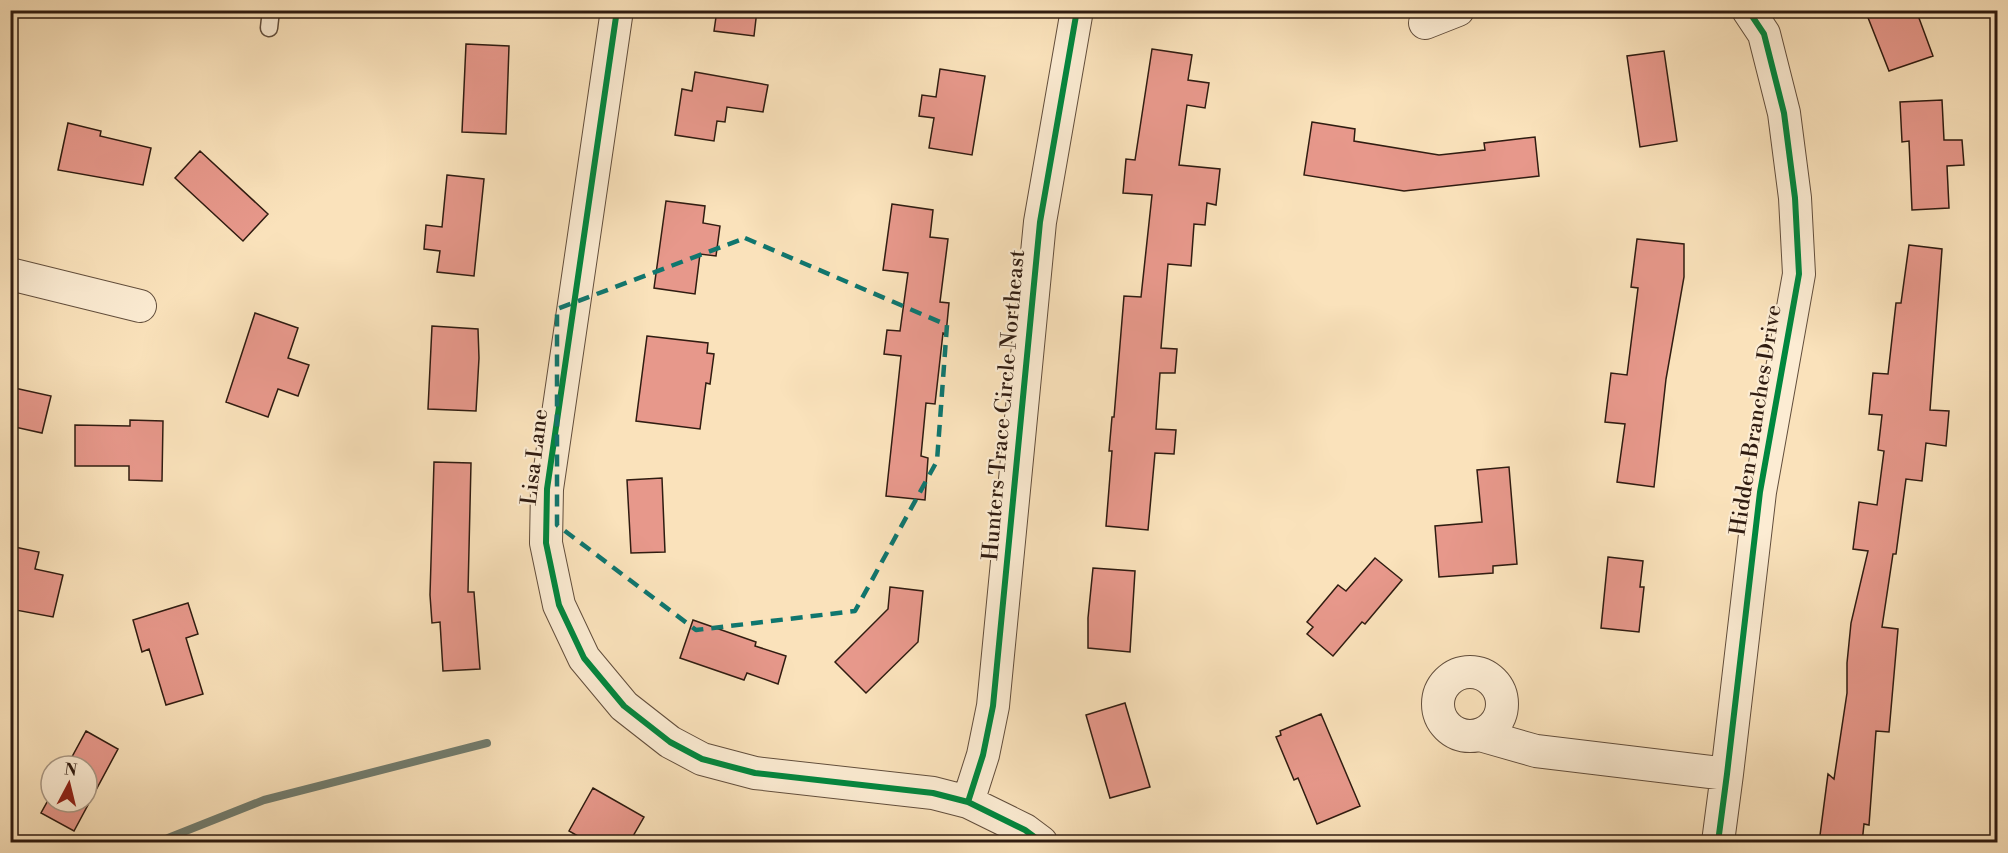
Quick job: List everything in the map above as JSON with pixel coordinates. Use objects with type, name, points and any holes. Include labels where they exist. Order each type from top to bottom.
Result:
[{"type":"street","name":"Lisa Lane","points":[[617,10],[547,489],[546,543],[559,604],[584,658],[624,706],[670,742],[702,759],[755,773],[933,793],[968,802],[1025,830],[1041,843]]},
{"type":"street","name":"Hunters Trace Circle Northeast","points":[[968,802],[983,755],[993,705],[1040,222],[1077,10]]},
{"type":"street","points":[[1425,22],[1458,10]]},
{"type":"street","name":"Hidden Branches Drive","points":[[1718,843],[1760,492],[1799,274],[1795,198],[1784,113],[1764,34],[1748,10]]},
{"type":"street","points":[[10,274],[140,306]]},
{"type":"street","points":[[1480,735],[1536,751],[1728,774]]},
{"type":"highlighted area","points":[[745,238],[947,325],[937,461],[855,611],[696,630],[557,525],[557,309]]},
{"type":"building","points":[[717,10],[757,10],[754,36],[714,31]]},
{"type":"building","points":[[1865,10],[1916,10],[1933,56],[1889,71]]},
{"type":"building","points":[[466,44],[509,46],[506,134],[462,132]]},
{"type":"building","points":[[1152,49],[1192,55],[1188,80],[1209,83],[1205,108],[1187,105],[1179,165],[1220,169],[1216,205],[1207,203],[1205,225],[1194,224],[1191,266],[1168,264],[1161,348],[1177,349],[1175,373],[1160,373],[1156,429],[1176,430],[1174,454],[1155,453],[1148,530],[1106,526],[1112,451],[1109,451],[1124,296],[1141,297],[1152,195],[1123,193],[1126,159],[1135,160]]},
{"type":"building","points":[[1664,51],[1677,141],[1640,147],[1627,56]]},
{"type":"building","points":[[940,69],[985,76],[972,155],[929,148],[934,118],[919,116],[922,95],[936,97]]},
{"type":"building","points":[[695,72],[768,85],[763,112],[727,107],[725,122],[717,121],[714,141],[675,135],[682,89],[692,91]]},
{"type":"building","points":[[1942,100],[1944,140],[1962,140],[1964,165],[1947,166],[1949,208],[1912,210],[1909,141],[1902,142],[1900,102]]},
{"type":"building","points":[[1312,122],[1355,129],[1354,141],[1439,155],[1485,150],[1484,143],[1535,137],[1539,176],[1404,191],[1304,175]]},
{"type":"building","points":[[68,123],[101,131],[100,136],[151,148],[143,185],[58,170]]},
{"type":"building","points":[[200,151],[268,214],[243,241],[175,178]]},
{"type":"building","points":[[447,175],[484,179],[474,276],[437,272],[440,251],[424,249],[426,225],[442,227]]},
{"type":"building","points":[[666,201],[705,206],[703,223],[720,226],[716,256],[700,254],[695,294],[654,288]]},
{"type":"building","points":[[892,204],[933,210],[930,237],[948,239],[940,302],[949,303],[946,334],[943,333],[935,404],[926,403],[921,456],[928,458],[925,500],[886,496],[901,356],[884,354],[887,330],[900,331],[908,273],[883,270]]},
{"type":"building","points":[[1637,239],[1684,244],[1684,277],[1666,379],[1654,487],[1617,482],[1625,424],[1605,422],[1611,373],[1627,375],[1638,288],[1631,287]]},
{"type":"building","points":[[1909,245],[1942,249],[1930,410],[1949,411],[1946,446],[1926,443],[1922,481],[1906,479],[1896,554],[1893,554],[1882,627],[1898,629],[1889,732],[1876,731],[1869,825],[1864,824],[1862,843],[1819,843],[1828,774],[1834,779],[1847,693],[1851,623],[1868,551],[1853,549],[1859,502],[1877,505],[1884,451],[1878,450],[1882,415],[1869,414],[1873,373],[1888,374],[1896,303],[1901,303]]},
{"type":"building","points":[[255,313],[298,328],[288,358],[309,365],[298,396],[278,389],[268,417],[226,402]]},
{"type":"building","points":[[432,326],[478,329],[476,411],[428,409]]},
{"type":"building","points":[[647,336],[708,343],[707,353],[714,354],[710,384],[706,383],[700,429],[636,421]]},
{"type":"building","points":[[10,387],[51,396],[42,433],[10,426]]},
{"type":"building","points":[[130,420],[163,421],[162,481],[129,480],[129,466],[75,466],[75,425],[130,426]]},
{"type":"building","points":[[434,462],[471,463],[468,592],[474,592],[480,669],[443,671],[440,622],[432,623],[430,595]]},
{"type":"building","points":[[1509,467],[1517,564],[1493,566],[1493,573],[1439,577],[1435,526],[1482,522],[1477,470]]},
{"type":"building","points":[[662,478],[665,552],[631,553],[627,480]]},
{"type":"building","points":[[10,546],[39,552],[35,569],[63,575],[53,617],[10,609]]},
{"type":"building","points":[[1608,557],[1643,561],[1640,587],[1644,587],[1639,632],[1601,628]]},
{"type":"building","points":[[1375,558],[1402,580],[1365,624],[1362,622],[1333,656],[1307,634],[1313,627],[1307,622],[1338,585],[1346,591]]},
{"type":"building","points":[[1093,568],[1135,571],[1130,652],[1088,648],[1088,618]]},
{"type":"building","points":[[890,587],[923,591],[918,642],[866,693],[835,662],[888,609]]},
{"type":"building","points":[[188,603],[198,634],[186,638],[203,694],[166,705],[149,649],[142,652],[133,620]]},
{"type":"building","points":[[693,620],[756,642],[755,646],[786,656],[778,684],[747,673],[744,680],[680,658]]},
{"type":"building","points":[[1125,703],[1150,787],[1110,798],[1086,715]]},
{"type":"building","points":[[1321,714],[1360,806],[1317,824],[1298,778],[1294,780],[1276,737],[1281,735],[1280,731]]},
{"type":"building","points":[[86,731],[118,749],[99,784],[99,754],[74,754]]},
{"type":"building","points":[[593,788],[644,817],[629,843],[590,843],[569,831]]},
{"type":"building","points":[[43,814],[83,814],[74,831]]},
{"type":"waterway","points":[[160,842],[264,800],[487,743]]},
{"type":"cycle path","points":[[617,10],[547,489],[546,543],[559,605],[584,658],[624,706],[670,742],[702,759],[755,773],[933,793],[968,802],[1025,830],[1041,842]]},
{"type":"cycle path","points":[[968,802],[983,755],[993,706],[1040,222],[1077,10]]},
{"type":"cycle path","points":[[1718,842],[1760,492],[1799,274],[1795,198],[1784,113],[1764,34],[1748,10]]}]
